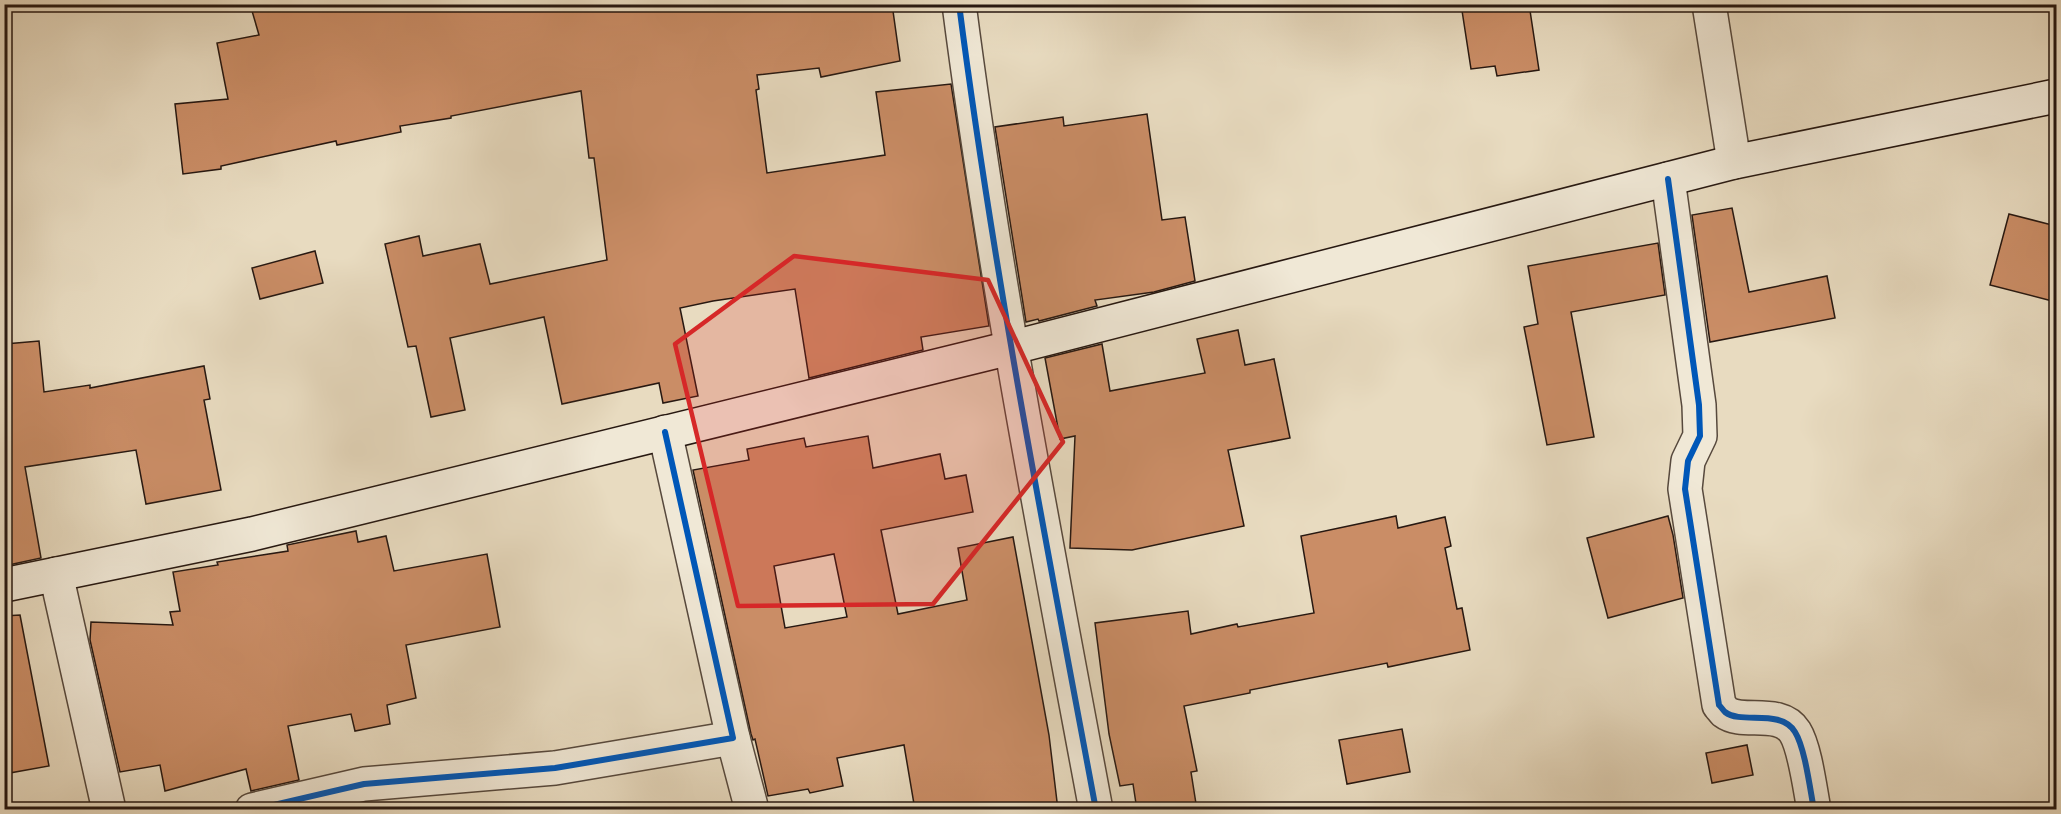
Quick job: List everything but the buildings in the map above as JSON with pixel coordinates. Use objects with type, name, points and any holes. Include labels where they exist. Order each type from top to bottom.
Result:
[{"type":"street","points":[[959,4],[970,94],[1010,348],[1095,810]]},
{"type":"street","points":[[1708,4],[1734,162]]},
{"type":"street","points":[[4,585],[252,534],[1010,348],[1734,162],[2056,96]]},
{"type":"street","points":[[1668,179],[1700,405],[1700,436],[1688,461],[1685,489],[1719,705],[1732,715],[1774,719],[1788,724],[1795,732],[1802,751],[1814,810]]},
{"type":"street","points":[[665,432],[733,738],[752,810]]},
{"type":"street","points":[[56,574],[109,810]]},
{"type":"street","points":[[252,810],[333,801],[364,784],[555,768],[733,738]]},
{"type":"highlighted area","points":[[794,256],[988,280],[1063,442],[933,604],[738,606],[675,344]]},
{"type":"cycle path","points":[[959,4],[988,207],[1040,509],[1096,810]]},
{"type":"cycle path","points":[[1668,179],[1699,405],[1700,436],[1688,461],[1685,489],[1719,705],[1732,716],[1780,721],[1795,732],[1804,758],[1814,810]]},
{"type":"cycle path","points":[[252,810],[364,784],[555,768],[733,738],[665,432]]}]
